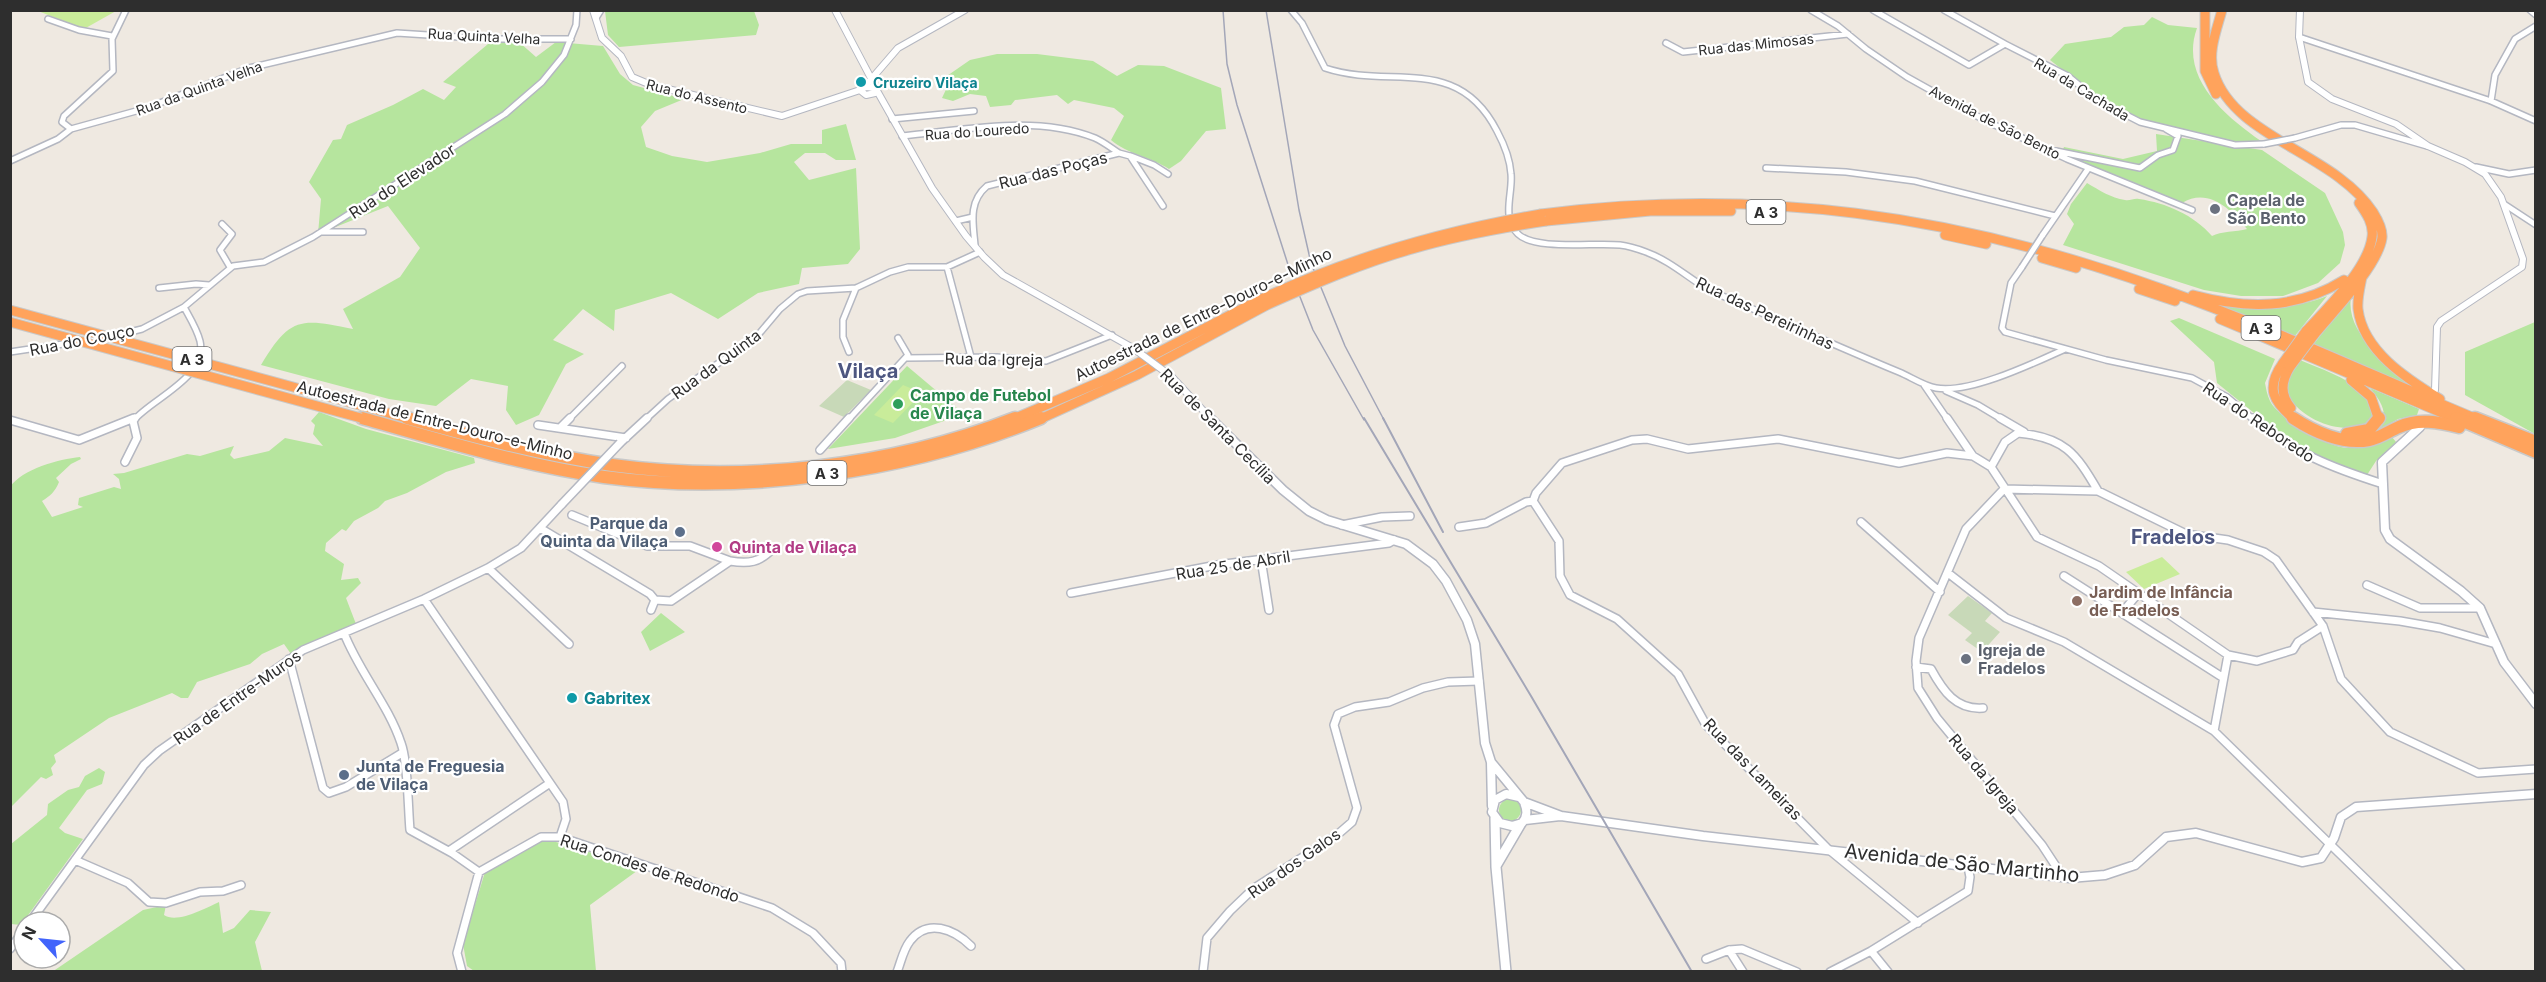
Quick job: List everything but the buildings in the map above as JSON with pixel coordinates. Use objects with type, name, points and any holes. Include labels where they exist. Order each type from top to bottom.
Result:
[{"type":"highway","points":[[2217,10],[2215,16],[2219,22]]},
{"type":"highway","points":[[2222,10],[2213,71],[2224,94],[2239,111],[2350,184],[2374,212],[2382,238],[2379,248],[2363,273],[2310,333]]},
{"type":"highway","points":[[2207,12],[2205,71],[2217,95],[2232,112],[2344,186],[2366,212],[2371,226],[2370,245],[2362,261],[2286,365],[2274,376],[2272,387],[2277,401],[2288,414],[2324,434],[2344,440],[2363,441],[2416,421],[2438,421],[2488,433]]},
{"type":"highway","name":"Autoestrada de Entre-Douro-e-Minho","points":[[10,309],[515,446],[615,465],[669,470],[784,468],[868,456],[930,443],[997,424],[1057,402],[1264,302],[1400,252],[1543,217],[1655,203],[1760,204],[1833,211],[1963,231],[2063,256],[2237,318],[2535,442]]},
{"type":"highway","name":"Autoestrada de Entre-Douro-e-Minho","points":[[1543,217],[1696,210],[1759,211],[1889,225],[2023,253],[2106,277],[2169,299],[2535,452]]},
{"type":"highway","points":[[2101,268],[2123,272],[2224,302],[2273,305],[2316,297],[2352,274]]},
{"type":"highway","points":[[2363,273],[2358,310],[2364,328],[2381,353],[2405,375],[2466,415]]},
{"type":"highway","name":"Autoestrada de Entre-Douro-e-Minho","points":[[10,322],[556,469],[608,477],[675,483],[779,479],[856,469],[933,453],[1002,433],[1113,386],[1264,302]]},
{"type":"highway","points":[[2286,365],[2280,389],[2286,402],[2298,415],[2325,429],[2344,434],[2359,434],[2373,430],[2379,420],[2378,407],[2370,394],[2353,381],[2324,367],[2314,359]]},
{"type":"main road","points":[[1495,818],[1496,867],[1506,972]]},
{"type":"main road","points":[[1496,867],[1523,823]]},
{"type":"street","points":[[70,129],[62,122],[64,116],[113,71],[111,36],[126,10]]},
{"type":"street","name":"Rua do Elevador","points":[[230,267],[264,262],[321,232],[497,120],[531,95],[559,63],[578,27],[577,10]]},
{"type":"street","name":"Rua do Assento","points":[[593,10],[602,38],[621,56],[632,77],[640,82],[782,116],[865,92]]},
{"type":"street","points":[[596,18],[601,10]]},
{"type":"street","name":"Rua de Santa Cecília","points":[[836,10],[927,182],[980,252],[1003,275],[1112,335],[1172,377],[1224,433],[1289,495],[1317,515],[1394,540],[1418,551],[1433,564],[1446,580],[1470,628],[1475,644],[1485,744],[1491,762],[1492,806],[1495,818]]},
{"type":"street","points":[[865,92],[871,78],[898,48],[965,10]]},
{"type":"street","name":"Rua das Pereirinhas","points":[[1291,10],[1307,33],[1325,68],[1342,75],[1368,78],[1424,77],[1467,93],[1487,112],[1511,164],[1512,198],[1507,211],[1518,234],[1544,244],[1621,244],[1644,251],[1662,258],[1705,287],[1866,360],[1895,370],[1924,384],[1941,388]]},
{"type":"street","points":[[1873,10],[1969,65],[2005,44]]},
{"type":"street","name":"Rua da Cachada","points":[[1944,10],[2068,76],[2101,103],[2137,121],[2235,145],[2264,144],[2329,130],[2341,125],[2355,125],[2428,146]]},
{"type":"street","points":[[2300,10],[2299,38],[2308,82],[2332,99],[2396,124],[2428,146],[2476,167],[2509,174],[2535,170]]},
{"type":"street","points":[[2530,10],[2535,15]]},
{"type":"street","name":"Avenida de São Bento","points":[[1812,11],[1837,24],[1869,52],[1935,92],[2088,169],[2192,210]]},
{"type":"street","points":[[48,19],[79,30],[111,36]]},
{"type":"street","points":[[2491,101],[2494,75],[2515,39],[2535,26]]},
{"type":"street","name":"Rua Quinta Velha","points":[[397,33],[490,39],[571,39]]},
{"type":"street","name":"Rua da Quinta Velha","points":[[10,161],[58,139],[70,129],[147,108],[249,68],[397,33]]},
{"type":"street","name":"Rua das Mimosas","points":[[1666,43],[1683,52],[1848,34]]},
{"type":"street","points":[[2299,38],[2491,101],[2535,121]]},
{"type":"street","points":[[865,92],[876,89]]},
{"type":"street","points":[[865,92],[885,105]]},
{"type":"street","points":[[892,119],[974,111]]},
{"type":"street","name":"Rua do Louredo","points":[[902,136],[1003,126],[1043,128],[1083,133],[1110,145],[1119,153]]},
{"type":"street","points":[[2044,148],[2140,168],[2158,155],[2173,150],[2178,136],[2162,127]]},
{"type":"street","points":[[1119,153],[1154,165],[1168,174]]},
{"type":"street","name":"Rua das Poças","points":[[975,245],[974,199],[978,192],[987,186],[1119,153]]},
{"type":"street","points":[[1130,156],[1163,206]]},
{"type":"street","points":[[2435,390],[2437,327],[2442,321],[2522,267],[2523,259],[2504,204],[2485,174],[2476,167]]},
{"type":"street","points":[[1766,168],[1836,171],[1893,178],[1948,188],[2055,216],[2088,169]]},
{"type":"street","points":[[2504,204],[2535,225]]},
{"type":"street","name":"Rua do Reboredo","points":[[2055,216],[2011,283],[2002,328],[2005,332],[2051,343],[2065,349],[2192,378],[2227,397],[2274,436],[2300,453],[2333,468],[2383,484]]},
{"type":"street","points":[[956,221],[973,217]]},
{"type":"street","points":[[10,420],[76,440],[99,434],[135,418],[185,378],[195,364],[201,346],[184,306],[230,267],[220,250],[232,234],[222,224]]},
{"type":"street","points":[[321,232],[363,232]]},
{"type":"street","points":[[849,352],[842,334],[843,322],[845,310],[856,288],[890,272],[908,267],[947,267],[980,252]]},
{"type":"street","points":[[947,267],[971,357]]},
{"type":"street","points":[[159,288],[172,288],[190,283],[209,285]]},
{"type":"street","name":"Rua da Quinta","points":[[562,504],[620,443],[668,399],[758,335],[790,299],[798,294],[813,291],[856,288]]},
{"type":"street","name":"Rua do Couço","points":[[10,352],[130,333],[184,306]]},
{"type":"street","name":"Rua da Igreja","points":[[906,358],[971,357],[1046,361],[1112,335]]},
{"type":"street","points":[[820,450],[906,358],[908,352],[898,338]]},
{"type":"street","points":[[1941,388],[1953,389],[2016,371],[2065,349]]},
{"type":"street","points":[[560,428],[622,366]]},
{"type":"street","points":[[1924,384],[1973,456],[1991,467],[2037,537],[2099,566],[2229,655],[2257,661],[2293,650],[2298,642],[2323,626]]},
{"type":"street","points":[[1941,388],[1978,405],[2024,433]]},
{"type":"street","points":[[125,462],[136,438],[133,421],[135,418]]},
{"type":"street","points":[[538,425],[627,438]]},
{"type":"street","points":[[2420,427],[2408,441],[2387,454],[2382,462],[2385,530],[2390,539],[2461,591],[2480,608],[2505,662],[2535,704]]},
{"type":"street","points":[[1991,467],[2005,442],[2018,433],[2052,437],[2063,442],[2084,467],[2098,491]]},
{"type":"street","points":[[1459,527],[1486,523],[1526,502],[1533,501],[1536,493],[1562,463],[1632,440],[1647,439],[1688,449],[1778,439],[1899,463],[1947,453],[1973,456]]},
{"type":"street","points":[[2004,489],[2098,491],[2113,496],[2186,534],[2228,540],[2264,552],[2276,560],[2323,626],[2341,679],[2390,732],[2478,772],[2535,770]]},
{"type":"street","name":"Rua da Igreja","points":[[2004,489],[1966,529],[1918,638],[1916,667],[1918,688],[1937,718],[2042,846],[2063,877]]},
{"type":"street","name":"Rua das Lameiras","points":[[1533,501],[1559,541],[1560,576],[1570,595],[1617,619],[1678,674],[1706,725],[1828,849],[1918,923]]},
{"type":"street","name":"Rua de Entre-Muros","points":[[39,910],[144,765],[159,751],[303,650],[424,599],[488,568],[520,548],[562,504]]},
{"type":"street","points":[[572,515],[647,546],[690,546],[730,561],[750,564],[760,562],[772,548]]},
{"type":"street","points":[[1342,525],[1382,517],[1410,516]]},
{"type":"street","points":[[1861,522],[1940,592]]},
{"type":"street","points":[[540,528],[650,594],[655,600],[670,601],[730,561]]},
{"type":"street","name":"Rua 25 de Abril","points":[[1071,593],[1261,559],[1389,543],[1394,540]]},
{"type":"street","points":[[1261,559],[1269,610]]},
{"type":"street","points":[[488,568],[569,644]]},
{"type":"street","points":[[1948,573],[2006,618],[2064,642],[2214,731],[2461,972]]},
{"type":"street","points":[[2064,576],[2222,677]]},
{"type":"street","points":[[2367,585],[2420,608],[2480,608]]},
{"type":"street","points":[[2122,613],[2139,592]]},
{"type":"street","points":[[424,599],[563,802],[566,819],[560,837]]},
{"type":"street","points":[[651,610],[655,600]]},
{"type":"street","points":[[2313,612],[2430,626],[2496,644]]},
{"type":"street","points":[[344,633],[350,649],[387,711],[402,745],[410,830],[449,851],[479,872],[457,953],[462,972]]},
{"type":"street","points":[[2214,731],[2218,720],[2222,677],[2229,655]]},
{"type":"street","points":[[290,659],[323,788],[330,793],[346,787],[402,753]]},
{"type":"street","points":[[1916,667],[1932,669],[1949,695],[1965,709],[1970,711],[1983,708]]},
{"type":"street","name":"Rua dos Galos","points":[[1203,972],[1207,938],[1230,910],[1253,889],[1337,835],[1352,822],[1357,808],[1334,725],[1338,714],[1355,707],[1389,702],[1424,688],[1448,682],[1479,681]]},
{"type":"street","name":"Rua de Santa Cecília","points":[[1491,762],[1522,800]]},
{"type":"street","points":[[449,851],[550,783]]},
{"type":"street","points":[[1492,806],[1499,796],[1506,794],[1522,800],[1528,815],[1523,823],[1507,826],[1495,818]]},
{"type":"street","name":"Avenida de São Martinho","points":[[1522,800],[1561,816],[1703,836],[2063,877],[2105,875],[2135,865],[2166,837],[2180,833],[2196,832],[2302,862],[2321,858],[2341,817],[2356,807],[2535,794]]},
{"type":"street","name":"Avenida de São Martinho","points":[[1523,823],[1561,816]]},
{"type":"street","name":"Rua Condes de Redondo","points":[[479,872],[541,837],[560,837],[772,908],[813,933],[841,963],[842,972]]},
{"type":"street","points":[[75,860],[128,883],[149,902],[166,903],[200,892],[223,891],[241,885]]},
{"type":"street","points":[[1830,972],[1871,951],[1968,891],[1970,877],[1968,867]]},
{"type":"street","points":[[897,972],[911,940],[922,930],[936,928],[952,930],[971,946]]},
{"type":"street","points":[[1706,959],[1730,950],[1742,949],[1797,972]]},
{"type":"street","points":[[1730,950],[1743,972]]},
{"type":"street","points":[[1871,951],[1888,972]]},
{"type":"green space","points":[[38,11],[116,11],[84,29]]},
{"type":"green space","points":[[605,11],[754,11],[759,25],[756,35],[619,47],[608,35]]},
{"type":"green space","points":[[2152,17],[2168,25],[2197,28],[2193,46],[2194,63],[2200,79],[2220,107],[2261,141],[2239,143],[2133,117],[2101,100],[2050,60],[2065,44],[2111,37],[2124,27],[2144,25]]},
{"type":"green space","points":[[519,42],[536,57],[556,42],[603,46],[620,74],[633,85],[684,99],[655,111],[641,127],[646,147],[672,156],[707,162],[760,153],[791,144],[822,144],[822,130],[846,124],[856,160],[836,160],[825,153],[805,153],[794,162],[809,180],[856,168],[860,249],[848,264],[802,268],[799,284],[758,293],[718,319],[671,293],[615,310],[614,331],[583,309],[553,340],[584,354],[566,364],[539,415],[516,425],[506,410],[508,386],[471,379],[436,406],[389,399],[261,365],[280,338],[298,325],[320,323],[353,329],[343,309],[400,277],[420,248],[388,206],[318,234],[321,199],[309,182],[333,140],[341,139],[347,125],[423,89],[444,100],[456,87],[443,82],[488,44]]},
{"type":"green space","points":[[997,54],[1037,54],[1093,61],[1117,76],[1138,65],[1164,66],[1221,88],[1226,129],[1206,131],[1181,161],[1169,169],[1124,149],[1111,140],[1124,116],[1114,108],[1074,100],[1068,104],[1057,95],[1015,100],[1011,105],[990,107],[986,96],[970,94],[953,101],[942,98],[950,81],[944,78],[970,60]]},
{"type":"green space","points":[[2156,134],[2262,150],[2325,193],[2343,232],[2345,245],[2340,263],[2318,283],[2283,296],[2241,296],[2204,290],[2063,245],[2074,224],[2067,214],[2071,204],[2087,183],[2120,199],[2139,199],[2179,211],[2197,222],[2212,236],[2247,229],[2234,214],[2218,202],[2201,198],[2182,203],[2061,154],[2064,147],[2123,159],[2157,151]]},
{"type":"green space","points":[[2327,296],[2294,337],[2204,300],[2282,306]]},
{"type":"green space","points":[[2351,297],[2351,311],[2362,336],[2381,358],[2414,385],[2414,388],[2313,345]]},
{"type":"green space","points":[[2179,318],[2275,359],[2265,383],[2269,399],[2283,416],[2304,431],[2328,443],[2347,448],[2370,445],[2392,437],[2396,442],[2376,461],[2367,475],[2317,458],[2285,438],[2217,383],[2214,362],[2170,321]]},
{"type":"green space","points":[[2535,322],[2535,434],[2465,395],[2465,352]]},
{"type":"green space","points":[[2300,360],[2340,377],[2362,392],[2372,405],[2372,416],[2365,424],[2353,428],[2337,427],[2319,422],[2301,411],[2286,394],[2289,374]]},
{"type":"green space","points":[[907,366],[964,414],[895,438],[828,449]]},
{"type":"green space","points":[[847,380],[871,390],[844,417],[819,406]]},
{"type":"green space","name":"Campo de Futebol de Vilaça","points":[[903,385],[922,393],[893,423],[874,415]]},
{"type":"green space","points":[[2370,388],[2419,409],[2417,415],[2398,419],[2379,430],[2384,419],[2383,408]]},
{"type":"green space","points":[[319,412],[366,429],[474,458],[475,463],[446,472],[407,493],[385,501],[378,508],[354,521],[346,531],[342,529],[326,543],[325,551],[344,564],[341,580],[358,578],[361,583],[346,598],[356,624],[291,654],[284,644],[262,654],[250,664],[197,682],[188,698],[181,698],[172,693],[109,718],[54,755],[56,762],[51,768],[53,775],[46,779],[41,777],[11,807],[10,487],[32,470],[62,460],[80,457],[81,459],[71,464],[56,478],[59,482],[56,488],[42,501],[52,517],[83,507],[78,505],[79,498],[114,487],[121,489],[119,479],[113,474],[124,473],[187,454],[200,456],[234,446],[230,455],[234,459],[269,451],[285,438],[323,446],[313,434],[315,425],[311,421]]},
{"type":"green space","points":[[2162,557],[2180,574],[2144,589],[2126,572]]},
{"type":"green space","points":[[1968,596],[1992,613],[1985,621],[2000,632],[1982,652],[1965,640],[1972,633],[1948,615]]},
{"type":"green space","points":[[661,613],[685,632],[650,651],[641,632]]},
{"type":"green space","points":[[99,768],[105,772],[102,784],[87,790],[59,828],[65,833],[83,839],[32,910],[12,910],[11,924],[11,844],[47,815],[48,804],[68,790],[79,787],[85,776]]},
{"type":"green space","points":[[1510,799],[1518,802],[1521,810],[1518,818],[1510,821],[1502,818],[1499,810],[1502,802]]},
{"type":"green space","points":[[537,842],[556,842],[641,868],[590,905],[596,971],[474,971],[467,966],[463,944],[485,872]]},
{"type":"green space","points":[[219,902],[223,933],[234,928],[250,910],[271,912],[255,942],[262,971],[52,972],[72,970],[72,958],[143,910],[166,905],[164,915],[176,918],[192,914]]},
{"type":"railway","points":[[1223,10],[1227,64],[1237,105],[1291,274],[1313,330],[1364,420]]},
{"type":"railway","points":[[1266,10],[1299,210],[1311,263],[1345,346],[1384,420]]},
{"type":"railway","points":[[1364,418],[1531,696],[1692,972]]},
{"type":"railway","points":[[1383,418],[1443,532]]},
{"type":"place","name":"Cruzeiro Vilaça","points":[[861,82]]},
{"type":"place","name":"Capela de São Bento","points":[[2215,209]]},
{"type":"place","name":"Campo de Futebol de Vilaça","points":[[898,404]]},
{"type":"place","name":"Parque da Quinta da Vilaça","points":[[680,532]]},
{"type":"place","name":"Quinta de Vilaça","points":[[717,547]]},
{"type":"place","name":"Jardim de Infância de Fradelos","points":[[2077,601]]},
{"type":"place","name":"Igreja de Fradelos","points":[[1966,659]]},
{"type":"place","name":"Gabritex","points":[[572,698]]},
{"type":"place","name":"Junta de Freguesia de Vilaça","points":[[344,775]]},
{"type":"district","name":"Vilaça","points":[[868,371]]},
{"type":"district","name":"Fradelos","points":[[2173,537]]}]
